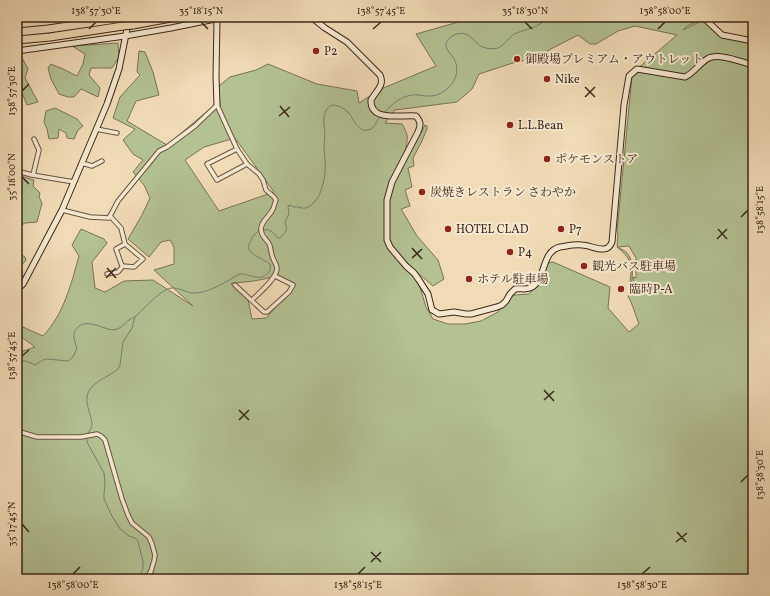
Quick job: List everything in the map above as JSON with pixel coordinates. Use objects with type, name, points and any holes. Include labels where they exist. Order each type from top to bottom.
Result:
[{"type":"highway","points":[[17,32],[56,28],[128,17]]},
{"type":"highway","points":[[17,40],[50,37],[176,17]]},
{"type":"street","points":[[17,20],[47,17]]},
{"type":"street","points":[[17,290],[23,284],[62,210],[107,104],[119,69],[128,17]]},
{"type":"street","points":[[17,51],[125,36],[225,17]]},
{"type":"street","points":[[311,17],[347,42],[380,75],[382,85],[371,100],[375,110],[388,115],[416,116],[420,121],[421,124],[418,132],[390,188],[387,200],[386,236],[388,243],[406,266],[414,272],[428,294],[432,310],[439,314],[454,312],[471,314],[502,305],[515,289],[527,289],[536,283],[548,257],[551,252],[556,249],[578,244],[602,250],[610,247],[612,242],[624,105],[629,76],[634,71],[637,69],[685,77],[708,58],[716,57],[728,58],[753,65]]},
{"type":"street","points":[[703,17],[722,35],[753,41]]},
{"type":"street","points":[[217,18],[217,105],[237,149],[247,164],[259,174],[263,180],[266,190],[276,200],[274,208],[263,223],[261,229],[263,238],[268,241],[270,245],[277,268],[275,276],[252,300]]},
{"type":"street","points":[[62,210],[90,217],[109,218],[118,201],[159,151],[167,147],[195,126],[217,105]]},
{"type":"street","points":[[96,129],[117,133]]},
{"type":"street","points":[[33,175],[39,150],[34,139]]},
{"type":"street","points":[[237,149],[207,164],[217,180],[247,164]]},
{"type":"street","points":[[82,163],[92,166],[102,161]]},
{"type":"street","points":[[17,171],[74,182]]},
{"type":"street","points":[[110,216],[121,228],[125,244],[144,259],[134,267],[123,266]]},
{"type":"street","points":[[123,266],[116,249],[125,244]]},
{"type":"street","points":[[107,274],[118,272],[123,266]]},
{"type":"street","points":[[235,285],[264,312],[267,312],[289,292],[293,286],[275,276]]},
{"type":"street","points":[[17,431],[37,437],[97,434],[105,440],[128,515],[132,523],[149,537],[152,544],[155,555],[154,561],[151,571],[146,579]]},
{"type":"green space","points":[[476,17],[703,17],[705,18],[687,26],[683,30],[703,20],[712,28],[739,38],[753,41],[753,579],[17,579],[17,353],[35,347],[19,335],[23,327],[43,336],[62,308],[79,256],[72,245],[81,229],[104,239],[107,243],[92,262],[95,288],[105,292],[124,281],[153,280],[193,306],[154,270],[174,264],[174,247],[170,240],[161,242],[149,257],[128,239],[150,198],[144,185],[133,172],[143,160],[133,154],[123,140],[135,129],[113,118],[120,97],[140,75],[137,72],[139,51],[145,52],[153,72],[159,95],[136,101],[127,121],[167,145],[217,103],[219,86],[230,77],[256,70],[268,64],[317,84],[357,91],[359,103],[381,89],[436,66],[416,34]],"holes":[[[635,26],[677,35],[637,69],[632,76],[617,232],[617,247],[626,255],[630,262],[631,276],[630,291],[628,296],[639,324],[629,332],[608,308],[610,287],[553,262],[546,263],[538,283],[529,294],[515,295],[509,298],[498,312],[481,321],[465,324],[448,324],[433,319],[426,307],[416,274],[403,260],[433,286],[444,279],[438,260],[417,236],[401,209],[410,206],[405,190],[412,187],[408,168],[414,166],[413,158],[421,143],[427,126],[425,125],[409,153],[405,151],[407,137],[406,131],[402,124],[385,123],[395,110],[457,102],[472,89],[479,74],[513,63],[549,54],[547,51],[578,35],[590,44],[596,44],[618,31]],[[235,138],[274,192],[219,211],[185,160],[204,147]],[[629,246],[636,258],[636,278],[633,277],[634,286],[632,290],[631,260],[626,252],[618,247]],[[275,276],[292,284],[294,287],[266,318],[252,319],[248,300],[231,284]]]},
{"type":"green space","points":[[118,43],[119,57],[112,68],[91,68],[89,75],[100,88],[98,97],[81,89],[74,97],[59,94],[51,79],[48,68],[51,64],[77,76],[83,64],[85,54],[72,46]]},
{"type":"green space","points":[[17,56],[21,56],[28,69],[25,78],[38,102],[27,105],[17,81]]},
{"type":"green space","points":[[55,108],[77,119],[83,126],[78,130],[74,139],[67,138],[66,133],[59,129],[58,138],[49,139],[44,122],[46,111]]},
{"type":"green space","points":[[18,175],[34,180],[33,186],[40,193],[39,197],[42,203],[37,222],[25,223],[18,227],[17,230],[17,177]]},
{"type":"green space","points":[[17,252],[25,257],[26,260],[21,266],[22,277],[21,282],[17,287]]},
{"type":"waterway","points":[[384,113],[393,104],[404,97],[414,95],[434,96],[442,93],[451,85],[457,73],[457,66],[446,46],[449,38],[462,33],[470,36],[482,47],[489,49],[498,48],[514,34],[537,26],[550,17]]},
{"type":"waterway","points":[[263,230],[270,230],[278,238],[280,238],[286,231],[285,222],[289,214],[289,205],[306,208],[310,206],[319,195],[324,181],[325,172],[324,120],[326,111],[330,106],[336,105],[341,107],[349,113],[359,128],[365,130],[374,127],[380,117]]},
{"type":"waterway","points":[[17,361],[26,361],[35,365],[47,359],[68,361],[73,357],[77,348],[74,340],[74,334],[79,326],[84,324],[94,324],[113,330],[117,329],[136,316],[167,289],[174,288],[192,293],[198,293],[211,289],[240,274],[258,277],[265,276],[270,270],[270,264],[255,255],[248,248],[252,238],[260,230]]},
{"type":"waterway","points":[[87,435],[92,424],[87,400],[89,391],[98,382],[118,369],[120,365],[123,342],[132,328],[135,317]]},
{"type":"waterway","points":[[86,438],[104,473],[104,499],[112,516],[120,529],[138,541],[143,562],[143,569],[138,579]]},
{"type":"place","name":"P2","points":[[316,51]]},
{"type":"place","name":"御殿場プレミアム・アウトレット","points":[[517,59]]},
{"type":"place","name":"Nike","points":[[547,79]]},
{"type":"place","name":"L.L.Bean","points":[[510,125]]},
{"type":"place","name":"ポケモンストア","points":[[547,159]]},
{"type":"place","name":"炭焼きレストラン さわやか","points":[[422,192]]},
{"type":"place","name":"HOTEL CLAD","points":[[448,229]]},
{"type":"place","name":"P7","points":[[561,229]]},
{"type":"place","name":"P4","points":[[510,252]]},
{"type":"place","name":"観光バス駐車場","points":[[584,266]]},
{"type":"place","name":"ホテル駐車場","points":[[469,279]]},
{"type":"place","name":"臨時P-A","points":[[621,289]]}]
